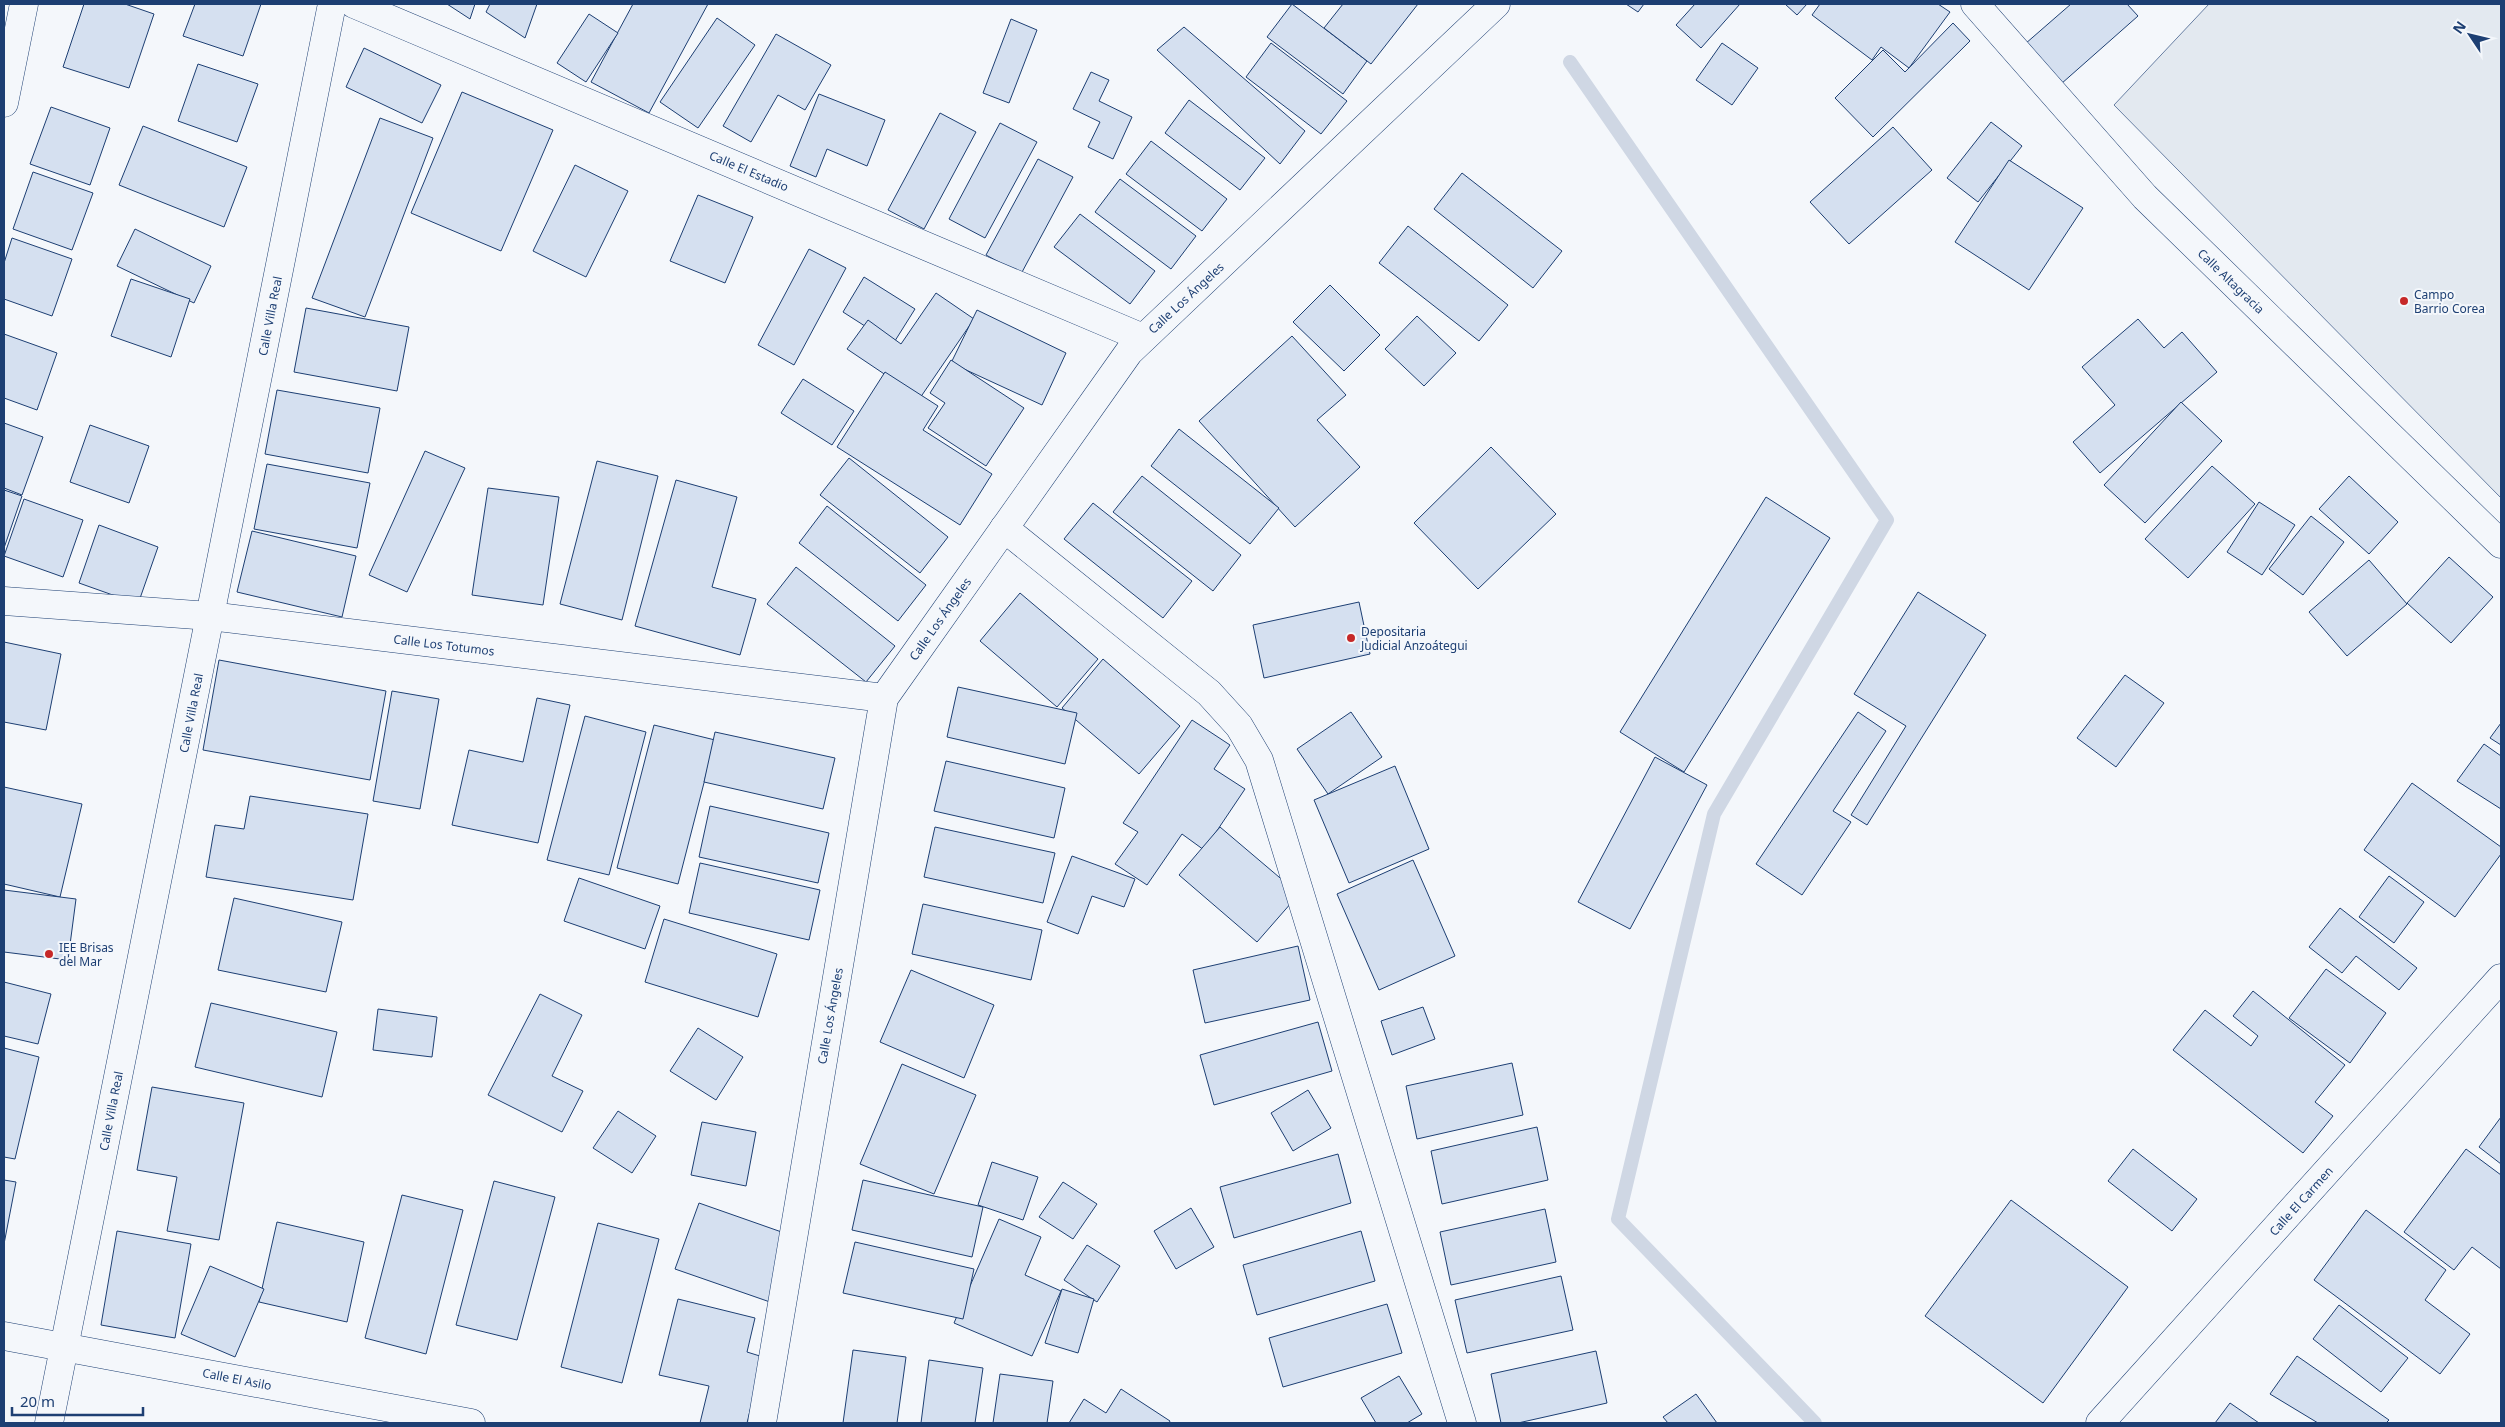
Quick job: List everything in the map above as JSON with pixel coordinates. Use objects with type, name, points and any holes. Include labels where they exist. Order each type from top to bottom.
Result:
[{"type":"street","points":[[4,102],[24,4]]},
{"type":"street","name":"Calle Villa Real","points":[[49,1423],[332,4]]},
{"type":"street","name":"Calle El Estadio","points":[[354,4],[1143,338]]},
{"type":"street","name":"Calle Los Ángeles","points":[[762,1423],[884,698],[1129,352],[1496,4]]},
{"type":"street","name":"Calle Altagracia","points":[[1975,4],[2145,197],[2501,544]]},
{"type":"street","points":[[1004,528],[1209,693],[1239,726],[1259,760],[1462,1423]]},
{"type":"street","name":"Calle Los Totumos","points":[[4,601],[210,616],[884,698]]},
{"type":"street","name":"Calle El Carmen","points":[[2100,1423],[2501,978]]},
{"type":"street","name":"Calle El Asilo","points":[[4,1336],[471,1423]]},
{"type":"shaded area","name":"Campo Barrio Corea","points":[[2209,4],[2501,4],[2501,498],[2114,105]]},
{"type":"building","points":[[84,4],[125,4],[154,14],[129,88],[63,67]]},
{"type":"building","points":[[195,4],[261,4],[243,56],[183,36]]},
{"type":"building","points":[[447,4],[475,4],[470,19]]},
{"type":"building","points":[[490,4],[537,4],[525,38],[486,12]]},
{"type":"building","points":[[633,4],[708,4],[649,113],[591,82]]},
{"type":"building","points":[[1292,4],[1367,61],[1343,94],[1267,37]]},
{"type":"building","points":[[1343,4],[1418,4],[1371,64],[1324,28]]},
{"type":"building","points":[[1626,4],[1644,4],[1638,12]]},
{"type":"building","points":[[1695,4],[1740,4],[1701,48],[1676,25]]},
{"type":"building","points":[[1785,4],[1807,4],[1797,15]]},
{"type":"building","points":[[1820,4],[1938,4],[1950,12],[1909,68],[1881,47],[1872,60],[1812,15]]},
{"type":"building","points":[[2071,4],[2127,4],[2138,16],[2061,84],[2025,44]]},
{"type":"building","points":[[589,14],[618,33],[586,82],[557,63]]},
{"type":"building","points":[[717,18],[755,45],[698,128],[660,102]]},
{"type":"building","points":[[1011,19],[1037,30],[1009,103],[983,93]]},
{"type":"building","points":[[1953,23],[1970,41],[1873,137],[1835,98],[1883,50],[1905,72]]},
{"type":"building","points":[[1184,27],[1305,131],[1280,164],[1157,50]]},
{"type":"building","points":[[776,34],[831,65],[805,110],[778,95],[751,142],[723,126]]},
{"type":"building","points":[[1271,43],[1347,101],[1321,134],[1246,77]]},
{"type":"building","points":[[1722,43],[1758,68],[1732,105],[1696,80]]},
{"type":"building","points":[[364,48],[441,85],[422,123],[346,87]]},
{"type":"building","points":[[198,64],[258,84],[237,142],[178,121]]},
{"type":"building","points":[[1091,72],[1109,80],[1099,101],[1132,117],[1113,159],[1088,147],[1100,122],[1073,109]]},
{"type":"building","points":[[462,92],[553,130],[501,251],[411,213]]},
{"type":"building","points":[[819,94],[885,120],[867,166],[827,149],[816,177],[790,166]]},
{"type":"building","points":[[1189,100],[1265,158],[1240,190],[1165,133]]},
{"type":"building","points":[[51,107],[110,128],[90,185],[30,164]]},
{"type":"building","points":[[940,113],[976,132],[924,229],[888,210]]},
{"type":"building","points":[[380,118],[433,138],[365,317],[312,298]]},
{"type":"building","points":[[1991,122],[2022,146],[1978,202],[1947,178]]},
{"type":"building","points":[[1000,123],[1037,142],[985,238],[949,219]]},
{"type":"building","points":[[143,126],[247,167],[224,227],[119,185]]},
{"type":"building","points":[[1893,127],[1932,170],[1849,244],[1810,202]]},
{"type":"building","points":[[1151,141],[1227,199],[1202,231],[1126,174]]},
{"type":"building","points":[[1038,159],[1073,177],[1021,274],[986,255]]},
{"type":"building","points":[[2009,160],[2083,208],[2029,290],[1955,242]]},
{"type":"building","points":[[575,165],[628,191],[586,277],[533,251]]},
{"type":"building","points":[[33,172],[93,193],[72,250],[13,229]]},
{"type":"building","points":[[1462,173],[1562,251],[1533,288],[1434,209]]},
{"type":"building","points":[[1120,179],[1196,236],[1171,269],[1095,212]]},
{"type":"building","points":[[698,195],[753,217],[725,283],[670,261]]},
{"type":"building","points":[[1080,214],[1155,271],[1130,304],[1054,247]]},
{"type":"building","points":[[1408,226],[1508,305],[1479,341],[1379,263]]},
{"type":"building","points":[[135,229],[211,266],[194,303],[117,266]]},
{"type":"building","points":[[12,238],[72,259],[52,316],[4,299],[4,263]]},
{"type":"building","points":[[809,249],[846,268],[794,365],[758,345]]},
{"type":"building","points":[[864,277],[915,309],[893,344],[843,312]]},
{"type":"building","points":[[131,279],[190,299],[171,357],[111,336]]},
{"type":"building","points":[[1330,285],[1380,335],[1344,371],[1293,322]]},
{"type":"building","points":[[936,293],[974,319],[920,398],[847,349],[868,320],[901,344]]},
{"type":"building","points":[[306,308],[409,327],[397,391],[294,372]]},
{"type":"building","points":[[977,310],[1066,353],[1042,405],[951,363]]},
{"type":"building","points":[[1417,316],[1456,353],[1424,386],[1385,349]]},
{"type":"building","points":[[2138,319],[2164,348],[2182,332],[2217,372],[2100,473],[2073,442],[2115,405],[2082,367]]},
{"type":"building","points":[[4,334],[57,353],[37,410],[4,398]]},
{"type":"building","points":[[1292,336],[1346,395],[1317,420],[1360,467],[1295,527],[1199,421]]},
{"type":"building","points":[[951,360],[1024,408],[986,466],[928,428],[945,403],[930,393]]},
{"type":"building","points":[[885,372],[938,406],[923,430],[992,474],[960,525],[837,447]]},
{"type":"building","points":[[803,379],[854,411],[832,445],[781,413]]},
{"type":"building","points":[[277,390],[380,408],[368,473],[265,454]]},
{"type":"building","points":[[2181,402],[2222,441],[2145,523],[2104,485]]},
{"type":"building","points":[[4,423],[43,437],[22,495],[4,488]]},
{"type":"building","points":[[90,425],[149,446],[129,503],[70,482]]},
{"type":"building","points":[[1179,429],[1279,508],[1250,544],[1151,466]]},
{"type":"building","points":[[1491,447],[1556,514],[1478,589],[1414,523]]},
{"type":"building","points":[[425,451],[465,468],[407,592],[369,575]]},
{"type":"building","points":[[849,458],[948,537],[920,573],[820,495]]},
{"type":"building","points":[[597,461],[658,476],[622,620],[560,604]]},
{"type":"building","points":[[267,464],[370,483],[357,548],[254,529]]},
{"type":"building","points":[[2212,466],[2255,504],[2188,578],[2145,539]]},
{"type":"building","points":[[1142,476],[1241,555],[1213,591],[1113,512]]},
{"type":"building","points":[[2349,476],[2398,522],[2369,554],[2319,509]]},
{"type":"building","points":[[676,480],[737,497],[712,587],[756,599],[740,655],[635,626]]},
{"type":"building","points":[[488,488],[559,497],[543,605],[472,595]]},
{"type":"building","points":[[4,490],[22,496],[4,548]]},
{"type":"building","points":[[1766,497],[1830,538],[1684,772],[1620,732]]},
{"type":"building","points":[[24,499],[83,520],[63,577],[4,556]]},
{"type":"building","points":[[2259,502],[2295,525],[2262,575],[2227,552]]},
{"type":"building","points":[[1093,503],[1192,581],[1163,618],[1064,539]]},
{"type":"building","points":[[827,506],[926,585],[898,621],[799,543]]},
{"type":"building","points":[[2311,516],[2344,542],[2303,595],[2269,569]]},
{"type":"building","points":[[99,525],[158,547],[138,604],[79,583]]},
{"type":"building","points":[[252,531],[356,556],[342,617],[237,592]]},
{"type":"building","points":[[2449,557],[2493,597],[2451,643],[2407,603]]},
{"type":"building","points":[[2369,560],[2407,604],[2347,656],[2309,612]]},
{"type":"building","points":[[796,567],[895,646],[866,682],[767,604]]},
{"type":"building","points":[[1918,592],[1986,635],[1867,825],[1851,815],[1906,726],[1854,694]]},
{"type":"building","points":[[1020,593],[1098,659],[1057,707],[980,641]]},
{"type":"building","points":[[1359,602],[1370,654],[1264,678],[1253,625]]},
{"type":"building","points":[[4,642],[61,654],[46,730],[4,722]]},
{"type":"building","points":[[1103,659],[1180,726],[1139,774],[1062,708]]},
{"type":"building","points":[[219,660],[386,691],[370,780],[203,750]]},
{"type":"building","points":[[2125,675],[2164,703],[2116,767],[2077,738]]},
{"type":"building","points":[[958,687],[1077,713],[1065,764],[947,737]]},
{"type":"building","points":[[392,691],[439,699],[420,809],[373,801]]},
{"type":"building","points":[[537,698],[570,705],[538,843],[452,825],[469,750],[523,762]]},
{"type":"building","points":[[1351,712],[1382,757],[1328,794],[1297,749]]},
{"type":"building","points":[[1858,712],[1886,731],[1833,811],[1851,822],[1802,895],[1756,864]]},
{"type":"building","points":[[585,716],[646,732],[609,875],[547,860]]},
{"type":"building","points":[[1192,720],[1230,745],[1214,769],[1245,789],[1204,850],[1182,834],[1147,885],[1115,864],[1138,832],[1123,823]]},
{"type":"building","points":[[2501,723],[2501,745],[2490,738]]},
{"type":"building","points":[[654,725],[715,740],[678,884],[617,868]]},
{"type":"building","points":[[715,732],[835,758],[823,809],[704,782]]},
{"type":"building","points":[[2484,744],[2501,756],[2501,809],[2457,781]]},
{"type":"building","points":[[1655,757],[1707,785],[1630,929],[1578,902]]},
{"type":"building","points":[[946,761],[1065,788],[1054,838],[934,811]]},
{"type":"building","points":[[1395,766],[1429,849],[1349,883],[1314,800]]},
{"type":"building","points":[[2412,783],[2501,847],[2501,854],[2455,917],[2364,850]]},
{"type":"building","points":[[4,787],[82,804],[60,897],[4,884]]},
{"type":"building","points":[[250,796],[368,814],[353,900],[206,877],[215,825],[244,829]]},
{"type":"building","points":[[710,806],[829,833],[818,883],[699,857]]},
{"type":"building","points":[[935,827],[1055,853],[1043,903],[924,877]]},
{"type":"building","points":[[1220,827],[1299,894],[1257,942],[1179,875]]},
{"type":"building","points":[[1072,856],[1135,879],[1124,907],[1092,896],[1078,934],[1047,922]]},
{"type":"building","points":[[1413,860],[1455,956],[1379,990],[1337,894]]},
{"type":"building","points":[[700,863],[820,890],[809,940],[689,913]]},
{"type":"building","points":[[2389,876],[2424,902],[2394,943],[2359,917]]},
{"type":"building","points":[[579,878],[660,906],[645,949],[564,921]]},
{"type":"building","points":[[4,890],[76,899],[68,960],[4,952]]},
{"type":"building","points":[[234,898],[342,922],[326,992],[218,970]]},
{"type":"building","points":[[923,904],[1042,930],[1031,980],[912,954]]},
{"type":"building","points":[[2340,908],[2417,968],[2399,990],[2356,956],[2342,973],[2309,947]]},
{"type":"building","points":[[664,919],[777,954],[758,1017],[645,982]]},
{"type":"building","points":[[1298,946],[1310,1000],[1205,1023],[1193,970]]},
{"type":"building","points":[[2326,969],[2386,1013],[2350,1063],[2289,1018]]},
{"type":"building","points":[[911,970],[994,1005],[964,1078],[880,1042]]},
{"type":"building","points":[[4,982],[51,994],[38,1044],[4,1036]]},
{"type":"building","points":[[2253,991],[2345,1065],[2315,1102],[2333,1116],[2303,1153],[2173,1050],[2205,1010],[2251,1046],[2258,1036],[2233,1016]]},
{"type":"building","points":[[540,994],[582,1015],[552,1076],[583,1091],[562,1132],[488,1095]]},
{"type":"building","points":[[211,1003],[337,1032],[322,1097],[195,1067]]},
{"type":"building","points":[[1423,1007],[1435,1039],[1392,1055],[1381,1021]]},
{"type":"building","points":[[378,1009],[437,1017],[432,1057],[373,1050]]},
{"type":"building","points":[[1318,1022],[1332,1071],[1214,1105],[1200,1055]]},
{"type":"building","points":[[698,1028],[743,1057],[716,1100],[670,1071]]},
{"type":"building","points":[[4,1048],[39,1057],[15,1159],[4,1157]]},
{"type":"building","points":[[1512,1063],[1523,1115],[1417,1139],[1406,1086]]},
{"type":"building","points":[[902,1064],[976,1095],[934,1194],[860,1164]]},
{"type":"building","points":[[152,1087],[244,1103],[219,1240],[167,1231],[177,1177],[137,1170]]},
{"type":"building","points":[[1308,1090],[1331,1128],[1293,1151],[1271,1113]]},
{"type":"building","points":[[618,1111],[656,1136],[632,1173],[593,1148]]},
{"type":"building","points":[[2501,1117],[2501,1164],[2479,1147]]},
{"type":"building","points":[[702,1122],[756,1132],[746,1186],[691,1175]]},
{"type":"building","points":[[1537,1127],[1548,1180],[1442,1204],[1431,1151]]},
{"type":"building","points":[[2133,1149],[2197,1199],[2172,1231],[2108,1181]]},
{"type":"building","points":[[2466,1149],[2501,1175],[2501,1269],[2472,1247],[2454,1270],[2404,1232]]},
{"type":"building","points":[[1338,1154],[1351,1203],[1234,1238],[1220,1187]]},
{"type":"building","points":[[992,1162],[1038,1177],[1023,1220],[978,1205]]},
{"type":"building","points":[[4,1180],[16,1182],[4,1244]]},
{"type":"building","points":[[863,1180],[983,1207],[972,1257],[852,1230]]},
{"type":"building","points":[[494,1181],[555,1197],[517,1340],[456,1325]]},
{"type":"building","points":[[1063,1182],[1097,1204],[1073,1239],[1039,1217]]},
{"type":"building","points":[[402,1195],[463,1210],[426,1354],[365,1338]]},
{"type":"building","points":[[2011,1200],[2128,1287],[2043,1403],[1925,1316]]},
{"type":"building","points":[[699,1203],[793,1236],[770,1302],[675,1269]]},
{"type":"building","points":[[1191,1208],[1214,1247],[1176,1269],[1154,1231]]},
{"type":"building","points":[[1545,1209],[1556,1262],[1451,1285],[1440,1232]]},
{"type":"building","points":[[2366,1210],[2446,1270],[2425,1300],[2470,1334],[2440,1374],[2314,1280]]},
{"type":"building","points":[[999,1219],[1041,1237],[1025,1275],[1061,1291],[1032,1356],[954,1323]]},
{"type":"building","points":[[277,1222],[364,1242],[347,1322],[259,1302]]},
{"type":"building","points":[[598,1223],[659,1239],[622,1383],[561,1367]]},
{"type":"building","points":[[117,1231],[191,1244],[175,1338],[101,1325]]},
{"type":"building","points":[[1361,1231],[1375,1281],[1257,1315],[1243,1265]]},
{"type":"building","points":[[855,1242],[974,1269],[963,1319],[843,1293]]},
{"type":"building","points":[[1087,1245],[1120,1266],[1097,1302],[1064,1280]]},
{"type":"building","points":[[210,1266],[264,1289],[235,1357],[181,1334]]},
{"type":"building","points":[[1561,1276],[1573,1330],[1467,1353],[1455,1300]]},
{"type":"building","points":[[1062,1289],[1094,1299],[1078,1353],[1045,1343]]},
{"type":"building","points":[[678,1299],[755,1318],[747,1352],[763,1357],[747,1423],[700,1423],[709,1386],[659,1375]]},
{"type":"building","points":[[1387,1304],[1402,1353],[1283,1387],[1269,1338]]},
{"type":"building","points":[[2339,1305],[2408,1358],[2381,1392],[2313,1339]]},
{"type":"building","points":[[853,1350],[906,1357],[897,1423],[843,1423]]},
{"type":"building","points":[[1596,1351],[1607,1403],[1518,1423],[1501,1423],[1491,1374]]},
{"type":"building","points":[[2297,1356],[2389,1420],[2386,1423],[2318,1423],[2270,1394]]},
{"type":"building","points":[[929,1360],[983,1368],[975,1423],[921,1423]]},
{"type":"building","points":[[1000,1374],[1053,1381],[1047,1423],[993,1423]]},
{"type":"building","points":[[1399,1376],[1422,1414],[1407,1423],[1376,1423],[1361,1398]]},
{"type":"building","points":[[1121,1389],[1170,1421],[1169,1423],[1069,1423],[1084,1399],[1106,1413]]},
{"type":"building","points":[[1696,1394],[1717,1423],[1668,1423],[1663,1417]]},
{"type":"building","points":[[2230,1403],[2259,1423],[2215,1423]]},
{"type":"waterway","points":[[1570,62],[1887,520],[1714,814],[1618,1219],[1815,1423]]},
{"type":"place","name":"Campo Barrio Corea","points":[[2404,301]]},
{"type":"place","name":"Depositaria Judicial Anzoátegui","points":[[1351,638]]},
{"type":"place","name":"IEE Brisas del Mar","points":[[49,954]]}]
